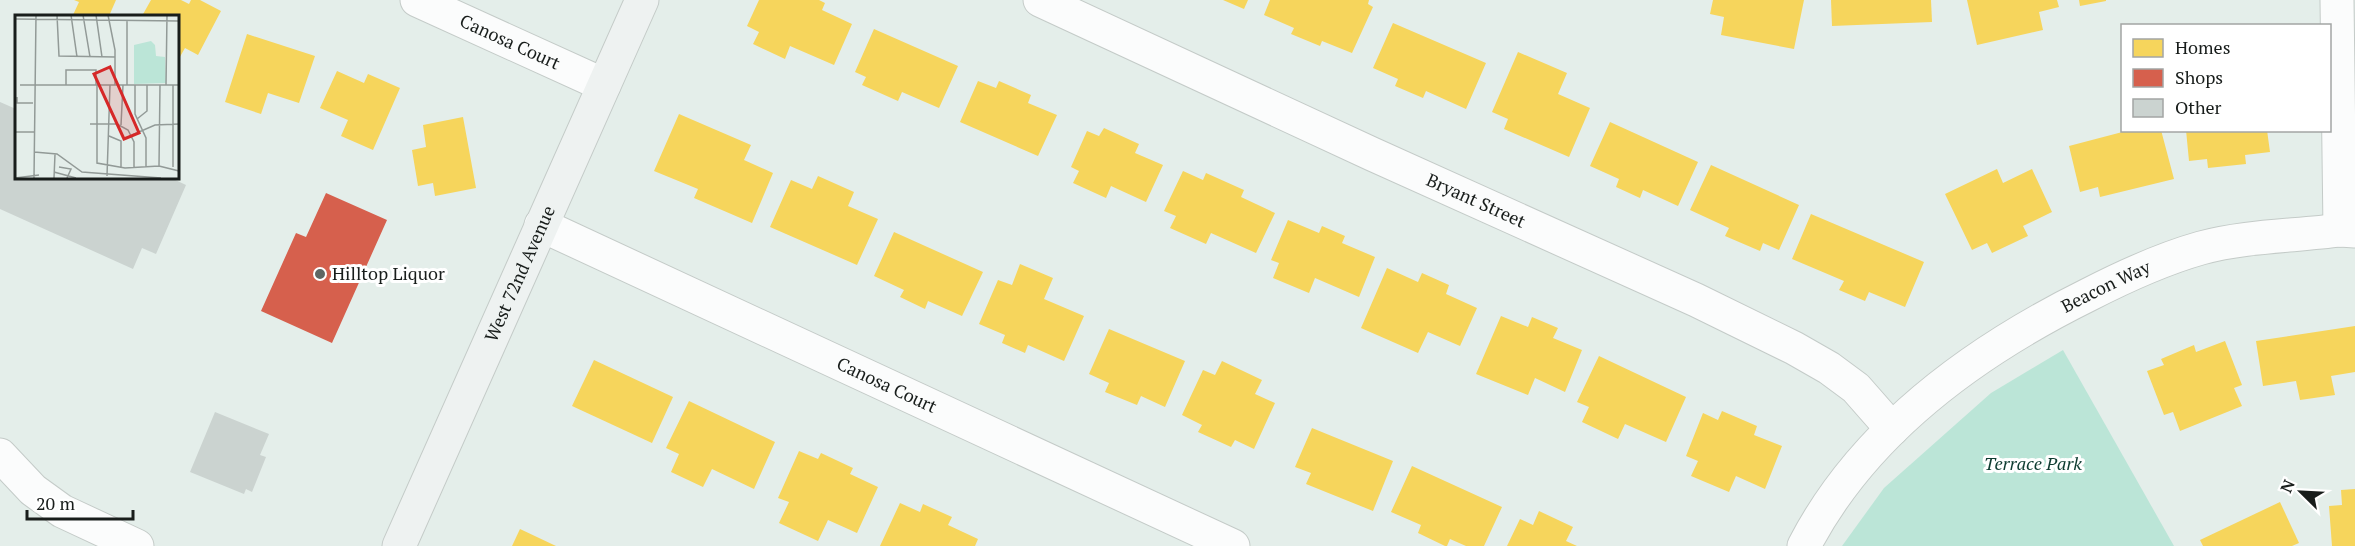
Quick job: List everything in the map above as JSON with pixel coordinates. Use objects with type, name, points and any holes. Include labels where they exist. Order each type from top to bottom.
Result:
[{"type":"main road","name":"West 72nd Avenue","points":[[399,546],[642,0]]},
{"type":"street","name":"Canosa Court","points":[[417,0],[604,85]]},
{"type":"street","name":"Bryant Street","points":[[1040,0],[1372,154],[1696,300],[1794,348],[1829,368],[1856,388],[1892,429]]},
{"type":"street","points":[[2337,0],[2348,231]]},
{"type":"street","name":"Canosa Court","points":[[541,225],[1233,546]]},
{"type":"street","name":"Beacon Way","points":[[1804,546],[1812,530],[1856,466],[1892,429],[1977,358],[2052,312],[2122,277],[2201,248],[2348,231]]},
{"type":"street","points":[[0,455],[33,490],[62,511],[137,546]]},
{"type":"green space","name":"Terrace Park","points":[[2063,350],[2174,546],[1842,546],[1884,488],[1991,393]]},
{"type":"building: Homes","points":[[74,0],[116,0],[109,15],[73,15],[79,2]]},
{"type":"building: Homes","points":[[151,0],[181,0],[189,4],[191,0],[200,0],[221,11],[198,55],[185,48],[178,60],[178,15],[143,15]]},
{"type":"building: Homes","points":[[759,0],[819,0],[825,3],[822,10],[852,24],[834,65],[790,46],[785,59],[753,44],[759,32],[747,26]]},
{"type":"building: Homes","points":[[1223,0],[1248,0],[1244,9]]},
{"type":"building: Homes","points":[[1270,0],[1369,0],[1368,4],[1373,7],[1352,53],[1322,41],[1320,46],[1291,34],[1294,28],[1264,15]]},
{"type":"building: Homes","points":[[1713,0],[1804,0],[1794,49],[1721,35],[1724,17],[1710,14]]},
{"type":"building: Homes","points":[[1831,0],[1931,0],[1932,22],[1832,26]]},
{"type":"building: Homes","points":[[1967,0],[2057,0],[2059,7],[2039,12],[2043,30],[1977,45]]},
{"type":"building: Homes","points":[[2079,0],[2106,0],[2106,1],[2080,6]]},
{"type":"building: Homes","points":[[1393,23],[1486,63],[1466,109],[1426,91],[1423,98],[1395,86],[1398,79],[1373,68]]},
{"type":"building: Homes","points":[[874,29],[958,66],[939,108],[902,92],[898,101],[862,85],[866,77],[855,72]]},
{"type":"building: Homes","points":[[247,34],[315,56],[299,103],[268,93],[261,114],[225,102]]},
{"type":"building: Homes","points":[[1518,52],[1567,73],[1558,94],[1590,108],[1569,157],[1504,129],[1508,119],[1492,112]]},
{"type":"building: Homes","points":[[337,71],[364,83],[368,74],[400,88],[373,150],[341,136],[348,120],[320,108]]},
{"type":"building: Homes","points":[[978,81],[996,88],[999,81],[1031,95],[1028,103],[1057,115],[1038,156],[960,122]]},
{"type":"building: Homes","points":[[679,114],[751,145],[744,160],[773,173],[752,223],[694,198],[698,189],[654,171]]},
{"type":"building: Homes","points":[[463,117],[476,188],[435,196],[433,183],[418,186],[412,150],[426,147],[423,125]]},
{"type":"building: Homes","points":[[1610,122],[1698,162],[1678,206],[1643,190],[1640,198],[1616,187],[1619,179],[1590,166]]},
{"type":"building: Homes","points":[[1104,128],[1139,144],[1135,153],[1163,165],[1146,202],[1111,186],[1106,198],[1073,183],[1079,171],[1071,167],[1087,131],[1099,136]]},
{"type":"building: Homes","points":[[2122,132],[2162,132],[2174,179],[2100,197],[2098,187],[2080,192],[2069,146]]},
{"type":"building: Homes","points":[[2186,132],[2267,132],[2270,152],[2245,155],[2246,164],[2208,168],[2207,159],[2189,161]]},
{"type":"building: Homes","points":[[1711,165],[1799,205],[1779,250],[1763,243],[1760,251],[1725,236],[1729,228],[1690,210]]},
{"type":"building: Homes","points":[[1997,169],[2003,183],[2032,169],[2052,212],[2023,226],[2028,236],[1992,253],[1987,243],[1972,250],[1945,194]]},
{"type":"building: Homes","points":[[1183,171],[1203,180],[1206,173],[1244,190],[1241,197],[1275,213],[1256,253],[1211,233],[1206,244],[1170,228],[1176,216],[1164,211]]},
{"type":"building: Homes","points":[[818,176],[854,192],[848,206],[878,219],[857,265],[770,227],[791,180],[812,189]]},
{"type":"building: Homes","points":[[1811,214],[1924,262],[1905,307],[1869,292],[1865,301],[1839,290],[1844,281],[1792,259]]},
{"type":"building: Homes","points":[[1288,220],[1319,233],[1322,226],[1345,236],[1342,243],[1375,257],[1359,297],[1315,278],[1309,293],[1273,278],[1279,263],[1271,260]]},
{"type":"building: Homes","points":[[894,232],[983,272],[962,316],[928,301],[925,309],[900,297],[904,290],[874,276]]},
{"type":"building: Homes","points":[[1020,264],[1053,278],[1044,299],[1084,316],[1064,361],[1028,345],[1025,353],[1002,343],[1005,335],[979,324],[998,280],[1012,285]]},
{"type":"building: Homes","points":[[1387,268],[1418,282],[1422,273],[1449,285],[1446,294],[1477,308],[1460,346],[1428,332],[1418,353],[1361,328]]},
{"type":"building: Homes","points":[[1501,316],[1528,327],[1532,317],[1558,328],[1553,338],[1582,350],[1565,392],[1535,378],[1528,395],[1476,374]]},
{"type":"building: Homes","points":[[2355,326],[2355,372],[2331,376],[2335,395],[2300,400],[2296,381],[2263,386],[2256,341]]},
{"type":"building: Homes","points":[[1109,329],[1185,361],[1165,407],[1141,396],[1137,405],[1105,392],[1109,383],[1089,374]]},
{"type":"building: Homes","points":[[2225,341],[2242,385],[2234,388],[2242,406],[2180,431],[2173,412],[2164,415],[2147,371],[2164,365],[2161,359],[2194,345],[2196,352]]},
{"type":"building: Homes","points":[[1599,356],[1686,397],[1666,442],[1625,424],[1618,439],[1582,422],[1589,407],[1577,402]]},
{"type":"building: Homes","points":[[594,360],[673,397],[652,443],[572,406]]},
{"type":"building: Homes","points":[[1222,361],[1262,380],[1255,394],[1275,403],[1254,449],[1235,440],[1231,447],[1198,432],[1202,425],[1182,415],[1203,370],[1215,375]]},
{"type":"building: Homes","points":[[689,401],[775,442],[754,489],[712,469],[703,487],[671,472],[679,454],[666,448]]},
{"type":"building: Homes","points":[[1722,411],[1757,426],[1754,435],[1782,446],[1765,489],[1736,476],[1729,492],[1691,476],[1698,461],[1686,456],[1703,413],[1718,420]]},
{"type":"building: Homes","points":[[1312,428],[1393,461],[1373,511],[1306,484],[1311,473],[1295,467]]},
{"type":"building: Homes","points":[[799,451],[818,459],[821,453],[853,468],[850,474],[878,487],[857,533],[828,520],[818,541],[779,523],[789,502],[778,498]]},
{"type":"building: Homes","points":[[1412,466],[1502,507],[1484,546],[1466,546],[1450,539],[1445,546],[1418,533],[1421,525],[1391,512]]},
{"type":"building: Homes","points":[[2355,489],[2355,546],[2332,546],[2329,506],[2342,505],[2341,490]]},
{"type":"building: Homes","points":[[2280,502],[2299,543],[2292,546],[2203,546],[2200,540]]},
{"type":"building: Homes","points":[[900,503],[920,512],[923,504],[952,517],[948,525],[978,539],[975,546],[880,546]]},
{"type":"building: Homes","points":[[1539,511],[1573,527],[1566,541],[1577,546],[1507,546],[1520,519],[1533,525]]},
{"type":"building: Homes","points":[[520,529],[556,546],[512,546]]},
{"type":"building: Shops","name":"Hilltop Liquor","points":[[326,193],[387,220],[332,343],[261,311],[296,233],[306,237]]},
{"type":"building: Other","points":[[0,102],[15,109],[15,178],[171,178],[186,185],[156,254],[142,248],[133,269],[0,209]]},
{"type":"building: Other","points":[[215,412],[269,434],[260,455],[266,457],[252,492],[246,489],[244,494],[190,472]]},
{"type":"place","name":"Hilltop Liquor","points":[[320,274]]}]
